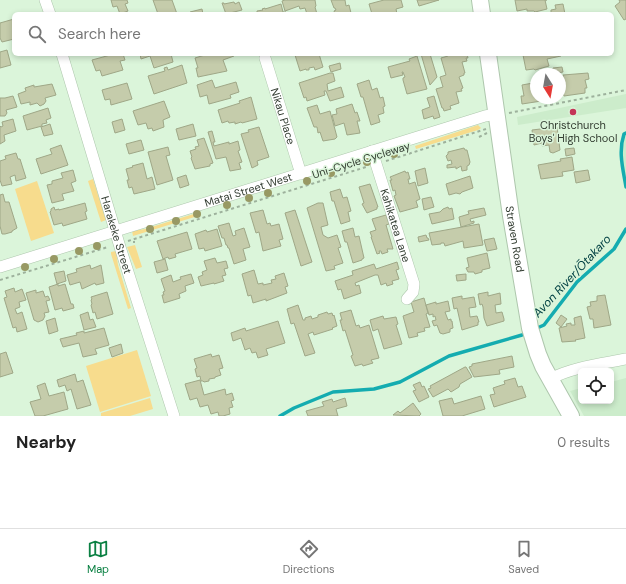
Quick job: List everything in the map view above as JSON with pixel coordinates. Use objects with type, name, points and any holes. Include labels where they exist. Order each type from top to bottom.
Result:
[{"type":"main road","points":[[480,0],[482,12]]},
{"type":"main road","name":"Straven Road","points":[[488,56],[503,114],[528,320],[534,343],[550,379],[571,416]]},
{"type":"street","points":[[46,0],[49,12]]},
{"type":"street","name":"Harakeke Street","points":[[63,56],[174,416]]},
{"type":"street","name":"Nikau Place","points":[[265,58],[300,174]]},
{"type":"street","name":"Matai Street West","points":[[0,267],[485,116],[503,114]]},
{"type":"street","name":"Kahikatea Lane","points":[[372,151],[414,284],[413,292],[407,299]]},
{"type":"street","points":[[550,379],[563,373],[626,359]]},
{"type":"path","points":[[503,114],[626,90]]},
{"type":"path","name":"Uni-Cycle Cycleway","points":[[125,241],[377,164],[487,128]]},
{"type":"path","points":[[479,137],[489,132]]},
{"type":"path","points":[[0,280],[113,245]]},
{"type":"shaded area","name":"Christchurch Boys' High School","points":[[626,94],[626,108],[518,125],[517,117]]},
{"type":"shaded area","points":[[478,125],[481,128],[478,130],[416,149],[415,146]]},
{"type":"shaded area","name":"Christchurch Boys' High School","points":[[626,131],[626,183],[621,154],[622,133]]},
{"type":"shaded area","points":[[93,179],[106,220],[101,222],[88,181]]},
{"type":"shaded area","points":[[37,181],[54,233],[31,241],[15,189]]},
{"type":"shaded area","points":[[200,212],[201,215],[133,236],[132,231],[145,229]]},
{"type":"shaded area","points":[[135,245],[142,267],[136,269],[127,247]]},
{"type":"shaded area","points":[[116,251],[118,265],[131,308],[128,309],[111,254],[111,252]]},
{"type":"shaded area","points":[[137,350],[151,396],[100,412],[86,366]]},
{"type":"shaded area","points":[[626,378],[626,416],[584,416],[570,391],[578,389],[578,404],[614,404],[614,381]]},
{"type":"shaded area","points":[[150,398],[153,409],[130,416],[101,416],[101,413]]},
{"type":"building","points":[[111,0],[127,0],[128,3],[125,4],[128,11],[119,12],[117,6],[113,7]]},
{"type":"building","points":[[153,0],[172,0],[176,12],[157,12]]},
{"type":"building","points":[[315,0],[316,12],[306,12],[305,8],[300,9],[299,6],[285,11],[282,1]]},
{"type":"building","points":[[331,0],[345,0],[346,6],[349,5],[351,12],[334,12],[336,10]]},
{"type":"building","points":[[384,0],[401,0],[403,7],[396,9],[397,12],[371,12],[369,4]]},
{"type":"building","points":[[417,0],[439,0],[419,6]]},
{"type":"building","points":[[515,0],[545,0],[547,9],[535,12],[527,11],[527,9],[517,11]]},
{"type":"building","points":[[619,0],[626,0],[626,19],[624,20],[615,6],[620,2]]},
{"type":"building","points":[[234,2],[235,4],[239,2],[242,10],[225,12],[222,3]]},
{"type":"building","points":[[281,4],[283,12],[257,12]]},
{"type":"building","points":[[563,4],[565,12],[551,12],[551,10],[556,9],[555,5]]},
{"type":"building","points":[[202,9],[203,12],[190,12]]},
{"type":"building","points":[[12,20],[12,40],[2,42],[0,38],[0,23]]},
{"type":"building","points":[[7,50],[11,65],[0,68],[0,52]]},
{"type":"building","points":[[107,56],[124,56],[125,60],[120,61],[123,70],[102,76],[100,70],[96,71],[92,60]]},
{"type":"building","points":[[140,56],[150,56],[141,59]]},
{"type":"building","points":[[150,56],[172,56],[173,62],[154,68]]},
{"type":"building","points":[[202,56],[234,56],[223,60],[227,71],[198,77],[196,68],[198,68],[195,58]]},
{"type":"building","points":[[295,56],[320,56],[323,67],[315,70],[314,67],[309,68],[309,70],[306,69],[300,71]]},
{"type":"building","points":[[417,56],[427,89],[407,94],[403,80],[405,77],[403,72],[403,75],[391,78],[388,67],[410,61],[409,59]]},
{"type":"building","points":[[422,56],[431,56],[437,77],[430,85]]},
{"type":"building","points":[[448,56],[468,56],[468,58],[466,58],[467,61],[462,62],[465,73],[459,77],[463,88],[461,89],[462,91],[456,92],[459,103],[450,106],[451,109],[444,111],[436,89],[443,87],[440,77],[446,75],[441,58]]},
{"type":"building","points":[[523,56],[561,56],[547,59],[549,66],[542,68],[530,68],[530,70],[526,70]]},
{"type":"building","points":[[340,63],[341,69],[331,72],[329,66]]},
{"type":"building","points":[[182,65],[187,83],[154,94],[148,76],[165,71],[164,68],[167,67],[168,70]]},
{"type":"building","points":[[333,73],[335,81],[327,84],[328,91],[341,87],[344,97],[330,101],[326,91],[324,91],[325,95],[307,101],[306,97],[304,98],[299,83]]},
{"type":"building","points":[[588,73],[589,79],[585,80],[587,88],[585,88],[585,93],[566,96],[566,75]]},
{"type":"building","points":[[212,80],[215,88],[236,82],[239,92],[230,95],[231,98],[209,104],[207,95],[200,97],[197,85]]},
{"type":"building","points":[[369,80],[372,90],[377,88],[380,98],[383,97],[385,106],[383,107],[384,113],[378,115],[380,122],[371,125],[363,97],[361,97],[357,84]]},
{"type":"building","points":[[127,83],[132,99],[111,105],[110,99],[105,100],[102,90]]},
{"type":"building","points":[[52,84],[56,95],[45,98],[46,101],[44,104],[40,106],[37,103],[30,105],[30,102],[21,104],[18,94],[26,91],[25,88],[34,85],[34,87]]},
{"type":"building","points":[[530,84],[530,103],[522,104],[521,96],[524,96],[522,85]]},
{"type":"building","points":[[13,96],[17,107],[6,110],[7,113],[5,116],[0,116],[0,98]]},
{"type":"building","points":[[434,96],[440,117],[434,119],[433,116],[424,119],[422,110],[430,107],[427,98]]},
{"type":"building","points":[[251,97],[257,119],[235,124],[235,122],[229,123],[228,121],[222,123],[218,110],[240,103],[239,101]]},
{"type":"building","points":[[164,101],[170,117],[163,120],[164,127],[153,131],[152,128],[148,129],[146,123],[138,125],[133,111]]},
{"type":"building","points":[[352,104],[360,121],[357,121],[360,133],[347,135],[344,123],[335,126],[332,115],[337,114],[336,109]]},
{"type":"building","points":[[317,105],[320,114],[330,111],[337,137],[335,139],[323,141],[320,132],[318,133],[317,127],[314,127],[307,108]]},
{"type":"building","points":[[48,108],[51,118],[46,120],[47,123],[27,130],[23,116]]},
{"type":"building","points":[[13,119],[16,131],[4,135],[5,141],[0,144],[0,126],[3,126],[2,122]]},
{"type":"building","points":[[122,119],[125,130],[115,133],[112,122]]},
{"type":"building","points":[[50,124],[53,134],[44,136],[41,127]]},
{"type":"building","points":[[193,124],[196,136],[179,140],[176,129]]},
{"type":"building","points":[[259,127],[269,157],[257,161],[258,165],[252,168],[241,134]]},
{"type":"building","points":[[557,127],[560,150],[553,153],[550,152],[549,145],[542,146],[542,143],[534,145],[532,130]]},
{"type":"building","points":[[212,131],[215,142],[213,142],[214,146],[238,141],[240,150],[238,151],[242,162],[239,163],[241,169],[230,171],[226,157],[216,159],[208,132]]},
{"type":"building","points":[[204,138],[213,163],[210,164],[210,166],[195,169],[190,151],[199,146],[197,140]]},
{"type":"building","points":[[141,140],[144,150],[129,154],[126,144]]},
{"type":"building","points":[[61,145],[68,165],[41,174],[36,159],[52,154],[50,149]]},
{"type":"building","points":[[168,147],[170,155],[166,156],[173,180],[157,185],[148,152]]},
{"type":"building","points":[[464,148],[467,150],[470,162],[467,166],[467,170],[462,171],[461,166],[456,169],[456,167],[447,168],[447,165],[452,164],[451,160],[448,161],[446,156],[448,152]]},
{"type":"building","points":[[574,148],[575,154],[566,156],[565,149]]},
{"type":"building","points":[[16,153],[18,159],[20,159],[26,178],[16,181],[15,175],[10,177],[12,184],[2,186],[0,180],[0,161],[6,159],[5,156]]},
{"type":"building","points":[[572,157],[574,170],[562,172],[563,176],[541,179],[538,165],[561,161],[560,159]]},
{"type":"building","points":[[143,163],[147,179],[152,177],[155,189],[134,194],[132,187],[129,188],[127,180],[129,180],[126,169]]},
{"type":"building","points":[[425,168],[428,183],[418,186],[415,171]]},
{"type":"building","points":[[73,170],[76,181],[71,183],[74,191],[62,194],[64,200],[52,203],[47,185],[52,184],[52,181],[63,178],[61,173]]},
{"type":"building","points":[[588,170],[590,180],[576,183],[574,172]]},
{"type":"building","points":[[405,171],[406,173],[408,172],[410,179],[408,179],[409,184],[415,182],[420,199],[416,201],[418,207],[400,212],[394,196],[396,195],[395,190],[393,191],[390,180],[392,180],[390,177]]},
{"type":"building","points":[[186,175],[189,185],[180,188],[177,178]]},
{"type":"building","points":[[470,176],[473,188],[460,194],[456,193],[449,195],[446,184]]},
{"type":"building","points":[[370,184],[378,207],[377,209],[367,213],[362,204],[364,203],[359,187]]},
{"type":"building","points":[[340,189],[343,198],[347,197],[351,211],[348,212],[350,221],[341,224],[330,192]]},
{"type":"building","points":[[3,194],[5,202],[9,202],[17,228],[12,232],[5,234],[2,234],[0,226],[0,195]]},
{"type":"building","points":[[431,197],[434,207],[424,210],[422,199]]},
{"type":"building","points":[[85,203],[87,219],[63,226],[62,223],[54,225],[50,212],[51,209],[54,207],[55,210],[59,210]]},
{"type":"building","points":[[318,203],[323,203],[328,225],[321,227],[323,235],[328,238],[337,235],[341,247],[338,248],[343,263],[334,266],[335,269],[326,271],[307,208]]},
{"type":"building","points":[[448,207],[449,209],[452,208],[454,219],[432,224],[429,214],[440,212]]},
{"type":"building","points":[[484,208],[486,215],[470,219],[471,222],[474,221],[474,223],[461,227],[459,217],[469,214],[468,211]]},
{"type":"building","points":[[263,210],[267,224],[270,223],[271,226],[279,224],[283,239],[279,240],[281,246],[263,251],[259,232],[256,233],[250,213]]},
{"type":"building","points":[[295,210],[312,262],[301,266],[285,213]]},
{"type":"building","points":[[386,215],[389,224],[386,225],[393,249],[387,249],[388,252],[382,254],[381,251],[379,251],[380,253],[377,254],[370,232],[376,230],[372,219]]},
{"type":"building","points":[[229,223],[233,236],[236,235],[235,231],[244,228],[250,247],[243,249],[246,260],[234,264],[229,248],[226,245],[224,238],[222,238],[218,226]]},
{"type":"building","points":[[479,224],[483,245],[464,248],[463,241],[445,246],[444,243],[432,245],[429,233]]},
{"type":"building","points":[[353,228],[355,237],[359,236],[364,258],[353,263],[342,231]]},
{"type":"building","points":[[217,229],[222,246],[205,251],[204,248],[199,249],[195,234],[206,230],[207,232]]},
{"type":"building","points":[[187,232],[192,249],[175,254],[176,257],[169,259],[168,257],[163,259],[157,241]]},
{"type":"building","points":[[426,235],[429,240],[419,242],[418,237]]},
{"type":"building","points":[[494,238],[497,249],[487,251],[484,240]]},
{"type":"building","points":[[487,253],[490,268],[475,274],[474,272],[468,272],[466,268],[469,267],[467,258]]},
{"type":"building","points":[[215,258],[217,263],[226,261],[228,268],[224,269],[226,275],[222,276],[224,281],[201,286],[198,277],[203,275],[202,272],[207,270],[204,261]]},
{"type":"building","points":[[165,259],[168,270],[157,273],[154,262]]},
{"type":"building","points":[[397,262],[399,269],[396,270],[399,279],[392,281],[393,284],[387,286],[386,283],[381,285],[378,275],[375,275],[355,283],[356,286],[359,285],[361,293],[344,299],[341,289],[338,290],[335,281],[353,275],[352,271],[374,264],[376,269]]},
{"type":"building","points":[[90,265],[91,269],[101,265],[104,283],[96,285],[95,283],[82,289],[80,282],[70,285],[67,275],[77,272],[76,269]]},
{"type":"building","points":[[254,270],[258,284],[263,283],[263,285],[272,283],[271,280],[276,279],[275,276],[284,273],[288,286],[285,287],[287,293],[266,301],[266,299],[253,303],[251,295],[248,296],[242,274]]},
{"type":"building","points":[[64,271],[66,281],[57,284],[54,273]]},
{"type":"building","points":[[191,274],[194,283],[185,286],[186,291],[179,294],[180,298],[164,303],[162,295],[164,295],[163,292],[165,291],[161,279],[171,275],[173,282],[181,279],[180,277]]},
{"type":"building","points":[[466,274],[466,280],[457,281],[456,275]]},
{"type":"building","points":[[58,284],[58,286],[65,284],[71,304],[73,304],[74,308],[63,311],[62,308],[55,310],[49,287]]},
{"type":"building","points":[[14,288],[15,292],[22,289],[26,300],[19,302],[20,307],[15,309],[17,314],[22,312],[27,329],[17,332],[16,327],[13,328],[4,298],[7,297],[5,291]]},
{"type":"building","points":[[36,290],[36,293],[43,291],[45,297],[48,296],[50,300],[46,301],[49,312],[44,313],[45,316],[43,320],[38,322],[34,320],[26,293]]},
{"type":"building","points":[[107,292],[113,314],[97,319],[95,312],[93,313],[91,297]]},
{"type":"building","points":[[488,292],[488,296],[500,293],[501,304],[495,305],[496,313],[502,312],[504,321],[487,326],[484,318],[483,307],[482,304],[480,305],[478,294]]},
{"type":"building","points":[[605,295],[611,325],[594,328],[593,319],[590,319],[587,307],[591,306],[590,302],[597,301],[597,296]]},
{"type":"building","points":[[462,296],[462,299],[474,297],[476,307],[469,308],[470,317],[477,316],[479,322],[478,325],[462,330],[457,308],[454,309],[452,298]]},
{"type":"building","points":[[424,298],[428,313],[426,314],[430,327],[424,328],[425,331],[417,333],[418,336],[409,338],[403,316],[414,312],[411,302]]},
{"type":"building","points":[[448,301],[450,311],[445,312],[448,320],[451,319],[452,321],[453,328],[450,329],[450,332],[443,334],[440,333],[437,325],[434,326],[432,321],[436,320],[435,316],[433,317],[433,314],[429,315],[426,305]]},
{"type":"building","points":[[298,305],[303,320],[311,316],[312,319],[318,317],[318,315],[327,312],[328,314],[332,313],[333,316],[334,315],[337,326],[332,328],[333,329],[314,335],[313,332],[308,334],[315,353],[305,356],[294,323],[291,324],[287,309]]},
{"type":"building","points":[[351,310],[356,326],[359,325],[360,328],[369,325],[379,358],[371,360],[373,363],[363,366],[362,364],[355,366],[345,330],[343,331],[340,320],[342,320],[340,313]]},
{"type":"building","points":[[88,312],[90,320],[93,319],[96,327],[84,330],[80,315]]},
{"type":"building","points":[[561,315],[567,319],[561,327],[556,323]]},
{"type":"building","points":[[383,316],[384,319],[396,317],[398,324],[396,325],[402,344],[384,349],[378,329],[373,331],[370,320]]},
{"type":"building","points":[[581,316],[585,338],[575,340],[576,341],[562,342],[559,328],[567,326],[566,324],[571,323],[571,325],[575,325],[574,318]]},
{"type":"building","points":[[55,318],[58,331],[49,334],[46,321]]},
{"type":"building","points":[[278,321],[285,343],[266,349],[268,355],[258,358],[256,352],[252,353],[250,348],[245,350],[241,338],[233,341],[231,333],[245,328],[246,331]]},
{"type":"building","points":[[104,328],[109,345],[95,349],[97,354],[83,357],[79,343],[63,347],[60,339],[77,335],[76,333],[84,331],[84,333]]},
{"type":"building","points":[[121,344],[123,353],[112,357],[109,348]]},
{"type":"building","points":[[6,352],[13,373],[0,377],[0,354]]},
{"type":"building","points":[[211,354],[212,357],[219,355],[223,368],[219,369],[221,375],[204,382],[201,381],[200,376],[197,377],[195,369],[197,368],[194,359]]},
{"type":"building","points":[[512,356],[514,367],[499,370],[500,374],[474,377],[469,367],[472,366],[472,364]]},
{"type":"building","points":[[465,367],[472,377],[460,384],[459,387],[451,392],[448,389],[433,397],[428,389],[431,388],[430,386]]},
{"type":"building","points":[[75,374],[77,382],[83,380],[91,405],[77,409],[71,389],[67,391],[65,385],[59,387],[57,380]]},
{"type":"building","points":[[515,378],[518,387],[522,386],[526,397],[494,407],[490,395],[495,394],[493,388],[505,384],[504,381]]},
{"type":"building","points":[[200,380],[204,395],[225,389],[226,395],[232,393],[234,400],[231,401],[233,407],[229,408],[230,414],[219,416],[218,412],[211,414],[208,405],[200,407],[197,398],[190,400],[185,384]]},
{"type":"building","points":[[420,382],[422,387],[424,386],[429,397],[419,402],[413,391],[416,390],[413,385]]},
{"type":"building","points":[[45,383],[49,396],[64,392],[68,409],[43,416],[35,416],[30,402],[41,399],[37,386]]},
{"type":"building","points":[[481,396],[485,409],[462,416],[443,416],[439,401],[452,398],[454,404]]},
{"type":"building","points":[[345,398],[347,406],[336,409],[338,416],[308,416],[306,411],[324,406],[322,402],[332,399],[333,402]]},
{"type":"building","points":[[413,403],[421,414],[419,416],[393,415],[398,411],[400,413]]},
{"type":"waterway","name":"Avon River/Ōtakaro","points":[[626,133],[624,134],[621,147],[622,167],[626,187]]},
{"type":"waterway","name":"Avon River/Ōtakaro","points":[[535,329],[544,325],[577,282],[614,249],[626,229]]},
{"type":"waterway","name":"Avon River/Ōtakaro","points":[[280,416],[294,408],[333,392],[374,389],[400,382],[449,356],[527,333]]},
{"type":"place","name":"Christchurch Boys' High School","points":[[573,112]]}]
